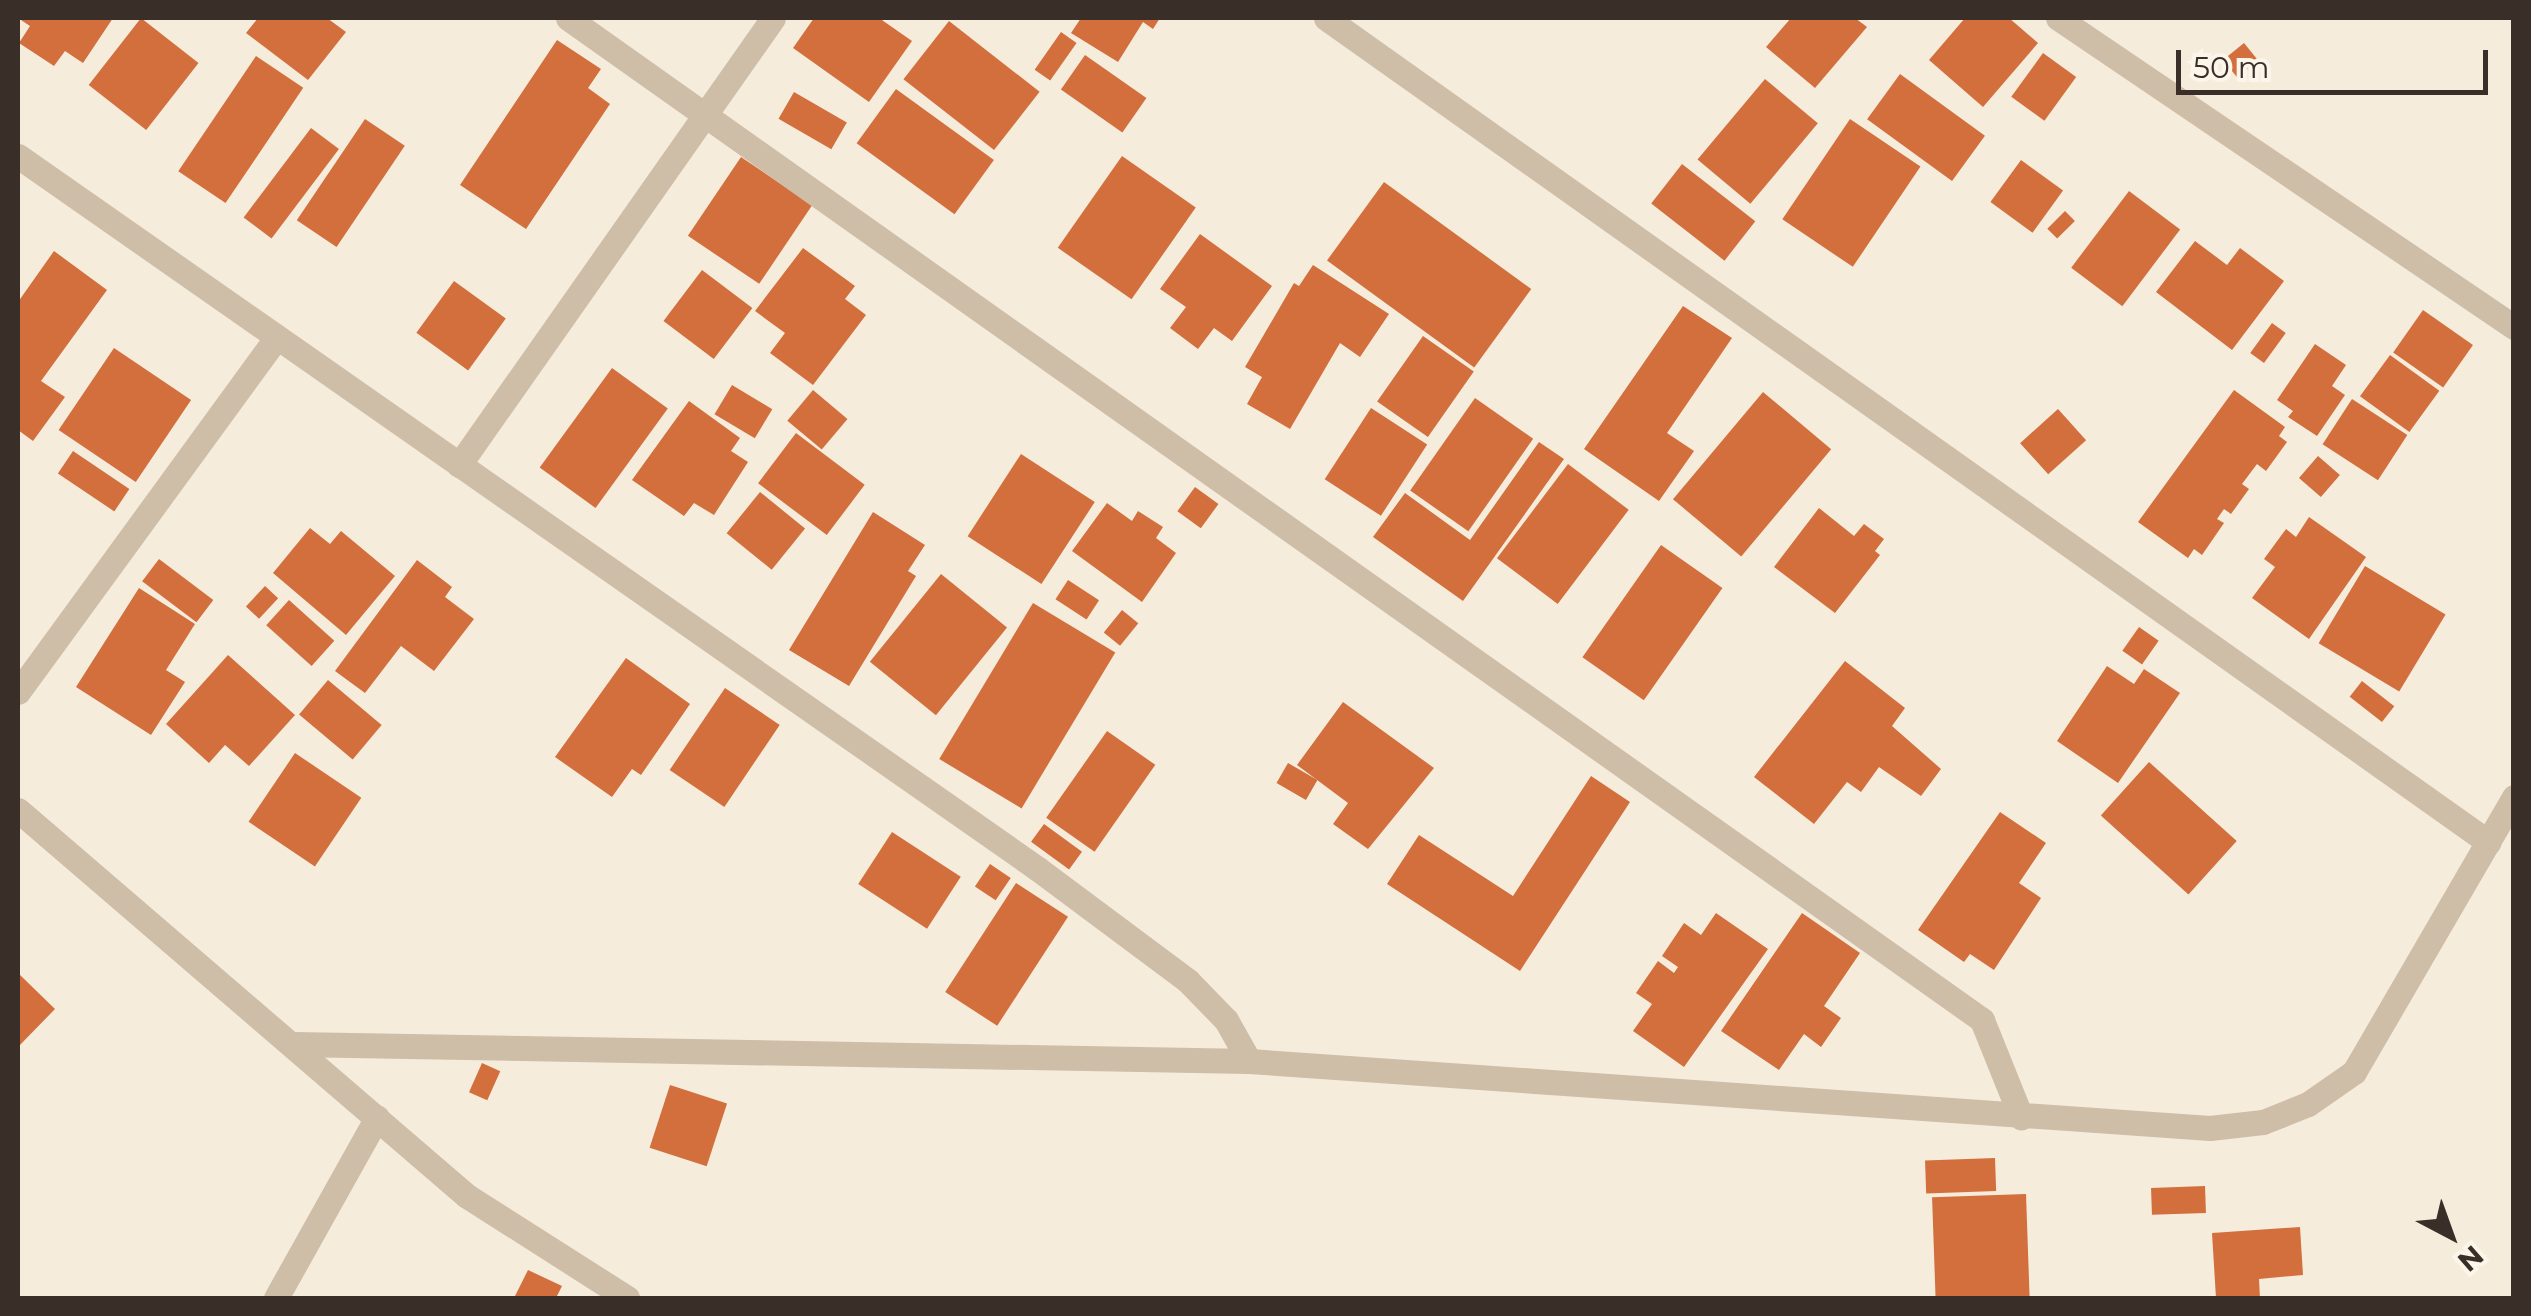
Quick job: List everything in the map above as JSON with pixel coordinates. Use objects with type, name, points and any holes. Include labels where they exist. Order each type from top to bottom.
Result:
[{"type":"street","points":[[568,18],[1982,1020],[2021,1117]]},
{"type":"street","points":[[459,466],[773,18]]},
{"type":"street","points":[[1326,18],[2488,842]]},
{"type":"street","points":[[2058,18],[2514,326]]},
{"type":"street","points":[[18,156],[1188,981],[1226,1020],[1249,1061]]},
{"type":"street","points":[[18,692],[277,337]]},
{"type":"street","points":[[293,1044],[1249,1061],[2210,1128],[2262,1122],[2308,1104],[2354,1072],[2514,798]]},
{"type":"street","points":[[19,813],[467,1196],[628,1298]]},
{"type":"street","points":[[276,1298],[377,1117]]},
{"type":"building","points":[[18,18],[113,18],[83,63],[65,51],[54,66],[19,43],[30,26]]},
{"type":"building","points":[[141,18],[199,63],[146,130],[89,85]]},
{"type":"building","points":[[258,18],[327,18],[346,32],[308,80],[246,33]]},
{"type":"building","points":[[814,18],[879,18],[912,41],[869,102],[793,48]]},
{"type":"building","points":[[1081,18],[1160,18],[1153,29],[1143,22],[1118,62],[1071,33]]},
{"type":"building","points":[[1791,18],[1855,18],[1867,27],[1815,88],[1766,47]]},
{"type":"building","points":[[1965,18],[2009,18],[2038,43],[1983,107],[1929,60]]},
{"type":"building","points":[[949,21],[1040,92],[994,150],[903,79]]},
{"type":"building","points":[[1061,32],[1077,43],[1050,81],[1035,70]]},
{"type":"building","points":[[557,40],[601,69],[588,88],[610,104],[526,229],[460,185]]},
{"type":"building","points":[[2244,43],[2258,60],[2237,77],[2223,60]]},
{"type":"building","points":[[2043,53],[2076,77],[2044,121],[2011,97]]},
{"type":"building","points":[[1085,55],[1146,98],[1122,132],[1061,89]]},
{"type":"building","points":[[256,56],[303,88],[226,203],[178,171]]},
{"type":"building","points":[[1900,74],[1985,136],[1952,181],[1867,119]]},
{"type":"building","points":[[1765,79],[1818,123],[1750,204],[1698,159]]},
{"type":"building","points":[[896,89],[994,160],[955,214],[857,143]]},
{"type":"building","points":[[794,92],[847,122],[831,149],[778,119]]},
{"type":"building","points":[[365,119],[405,146],[337,247],[297,220]]},
{"type":"building","points":[[1850,119],[1920,167],[1853,267],[1782,219]]},
{"type":"building","points":[[311,128],[339,149],[272,239],[244,217]]},
{"type":"building","points":[[1122,156],[1196,208],[1131,299],[1058,248]]},
{"type":"building","points":[[741,157],[812,205],[759,284],[688,236]]},
{"type":"building","points":[[2021,160],[2063,191],[2033,233],[1990,202]]},
{"type":"building","points":[[1682,164],[1755,221],[1725,261],[1651,203]]},
{"type":"building","points":[[1384,182],[1531,289],[1474,367],[1327,260]]},
{"type":"building","points":[[2129,191],[2180,230],[2122,306],[2071,268]]},
{"type":"building","points":[[2065,211],[2075,221],[2057,239],[2047,229]]},
{"type":"building","points":[[1200,234],[1272,286],[1232,341],[1214,328],[1198,349],[1170,328],[1186,307],[1160,289]]},
{"type":"building","points":[[2195,241],[2227,265],[2240,248],[2284,281],[2232,350],[2156,292]]},
{"type":"building","points":[[803,248],[855,286],[845,299],[866,315],[813,385],[770,353],[785,333],[755,311]]},
{"type":"building","points":[[54,251],[107,290],[41,381],[65,397],[33,441],[18,430],[18,302]]},
{"type":"building","points":[[1313,265],[1389,314],[1360,357],[1340,343],[1290,429],[1247,404],[1262,377],[1245,367],[1294,283],[1299,286]]},
{"type":"building","points":[[702,270],[752,308],[714,359],[663,321]]},
{"type":"building","points":[[454,281],[506,319],[468,370],[416,333]]},
{"type":"building","points":[[1683,306],[1732,338],[1667,433],[1694,451],[1659,501],[1584,449]]},
{"type":"building","points":[[2423,310],[2473,345],[2443,388],[2393,353]]},
{"type":"building","points":[[2272,323],[2286,333],[2264,363],[2250,353]]},
{"type":"building","points":[[1423,336],[1474,372],[1428,437],[1377,402]]},
{"type":"building","points":[[2315,344],[2346,365],[2332,386],[2345,395],[2317,436],[2288,417],[2293,411],[2277,400]]},
{"type":"building","points":[[114,348],[191,400],[136,482],[59,430]]},
{"type":"building","points":[[2390,355],[2439,391],[2409,432],[2360,396]]},
{"type":"building","points":[[612,368],[668,409],[596,508],[540,468]]},
{"type":"building","points":[[732,385],[772,409],[755,438],[714,414]]},
{"type":"building","points":[[813,390],[847,419],[822,450],[787,421]]},
{"type":"building","points":[[2234,390],[2285,427],[2279,436],[2287,442],[2266,471],[2257,464],[2242,484],[2249,489],[2231,514],[2224,509],[2217,519],[2224,523],[2202,555],[2194,549],[2188,558],[2138,522]]},
{"type":"building","points":[[1763,392],[1831,449],[1741,556],[1673,499]]},
{"type":"building","points":[[1475,398],[1533,439],[1468,531],[1410,491]]},
{"type":"building","points":[[2352,399],[2407,435],[2378,480],[2323,444]]},
{"type":"building","points":[[689,401],[740,438],[731,451],[748,462],[714,515],[694,503],[684,516],[632,480]]},
{"type":"building","points":[[1371,408],[1427,444],[1381,516],[1325,479]]},
{"type":"building","points":[[2058,409],[2086,440],[2048,474],[2020,443]]},
{"type":"building","points":[[796,433],[865,485],[827,535],[758,483]]},
{"type":"building","points":[[1539,442],[1564,459],[1463,601],[1373,537],[1405,493],[1470,540]]},
{"type":"building","points":[[73,451],[129,489],[114,511],[58,473]]},
{"type":"building","points":[[1021,454],[1095,502],[1041,584],[968,536]]},
{"type":"building","points":[[2318,456],[2340,475],[2321,497],[2299,478]]},
{"type":"building","points":[[1568,464],[1629,510],[1558,604],[1497,558]]},
{"type":"building","points":[[1195,487],[1218,504],[1201,528],[1177,511]]},
{"type":"building","points":[[760,492],[805,529],[772,570],[727,533]]},
{"type":"building","points":[[1107,503],[1132,521],[1138,511],[1163,527],[1156,538],[1176,553],[1142,602],[1072,551]]},
{"type":"building","points":[[1819,508],[1854,536],[1864,524],[1884,539],[1875,551],[1880,555],[1835,613],[1774,567]]},
{"type":"building","points":[[873,512],[925,545],[908,571],[916,576],[849,686],[789,650]]},
{"type":"building","points":[[2309,517],[2366,557],[2309,639],[2252,598],[2275,567],[2264,559],[2286,529],[2296,537]]},
{"type":"building","points":[[310,528],[330,544],[341,531],[395,576],[346,635],[273,573]]},
{"type":"building","points":[[1661,545],[1722,588],[1644,700],[1582,657]]},
{"type":"building","points":[[159,559],[213,600],[196,622],[142,581]]},
{"type":"building","points":[[417,560],[452,587],[445,597],[474,619],[434,671],[401,646],[365,693],[335,671]]},
{"type":"building","points":[[2365,566],[2446,614],[2399,692],[2319,643]]},
{"type":"building","points":[[941,574],[1007,627],[936,715],[870,662]]},
{"type":"building","points":[[1068,580],[1099,600],[1087,619],[1055,599]]},
{"type":"building","points":[[265,586],[278,598],[259,619],[246,606]]},
{"type":"building","points":[[139,588],[195,624],[166,670],[185,682],[151,735],[76,687]]},
{"type":"building","points":[[289,600],[334,641],[312,666],[266,625]]},
{"type":"building","points":[[1033,603],[1115,652],[1022,808],[939,759]]},
{"type":"building","points":[[1122,610],[1138,623],[1120,646],[1104,633]]},
{"type":"building","points":[[2139,627],[2159,641],[2142,665],[2122,651]]},
{"type":"building","points":[[228,655],[295,715],[249,766],[225,745],[209,763],[166,724]]},
{"type":"building","points":[[626,658],[690,704],[641,775],[632,769],[612,797],[555,757]]},
{"type":"building","points":[[1845,661],[1905,708],[1892,726],[1941,769],[1921,796],[1879,767],[1861,792],[1847,782],[1814,824],[1754,777]]},
{"type":"building","points":[[2107,666],[2134,684],[2144,669],[2180,693],[2118,783],[2057,741]]},
{"type":"building","points":[[328,680],[382,725],[353,759],[299,714]]},
{"type":"building","points":[[2362,681],[2394,706],[2382,722],[2350,697]]},
{"type":"building","points":[[725,688],[780,725],[724,807],[670,770]]},
{"type":"building","points":[[1343,702],[1434,768],[1368,849],[1333,824],[1348,803],[1297,765]]},
{"type":"building","points":[[1107,731],[1155,765],[1095,852],[1046,818]]},
{"type":"building","points":[[295,753],[361,798],[315,867],[249,822]]},
{"type":"building","points":[[2149,762],[2237,841],[2189,894],[2101,816]]},
{"type":"building","points":[[1288,763],[1317,780],[1306,800],[1276,783]]},
{"type":"building","points":[[1591,776],[1630,802],[1520,971],[1387,884],[1419,835],[1513,896]]},
{"type":"building","points":[[2000,812],[2046,843],[2019,883],[2041,898],[1994,970],[1970,954],[1964,962],[1918,930]]},
{"type":"building","points":[[1044,824],[1082,852],[1069,869],[1031,842]]},
{"type":"building","points":[[892,832],[961,877],[927,929],[858,884]]},
{"type":"building","points":[[990,864],[1011,878],[996,900],[975,886]]},
{"type":"building","points":[[1016,883],[1068,917],[997,1026],[945,992]]},
{"type":"building","points":[[1716,913],[1768,949],[1684,1067],[1633,1031],[1652,1004],[1636,993],[1658,961],[1674,973],[1678,967],[1662,956],[1684,923],[1701,935]]},
{"type":"building","points":[[1802,913],[1860,953],[1824,1006],[1841,1018],[1821,1047],[1804,1034],[1779,1070],[1721,1031]]},
{"type":"building","points":[[18,973],[55,1009],[18,1047]]},
{"type":"building","points":[[482,1063],[500,1071],[487,1100],[469,1092]]},
{"type":"building","points":[[670,1085],[727,1104],[707,1166],[650,1148]]},
{"type":"building","points":[[1995,1158],[1996,1191],[1926,1193],[1925,1160]]},
{"type":"building","points":[[2205,1186],[2206,1213],[2152,1215],[2151,1188]]},
{"type":"building","points":[[2026,1194],[2030,1298],[1936,1298],[1932,1197]]},
{"type":"building","points":[[2300,1227],[2303,1275],[2259,1279],[2260,1298],[2216,1298],[2212,1233]]},
{"type":"building","points":[[528,1270],[562,1286],[556,1298],[514,1298]]}]
